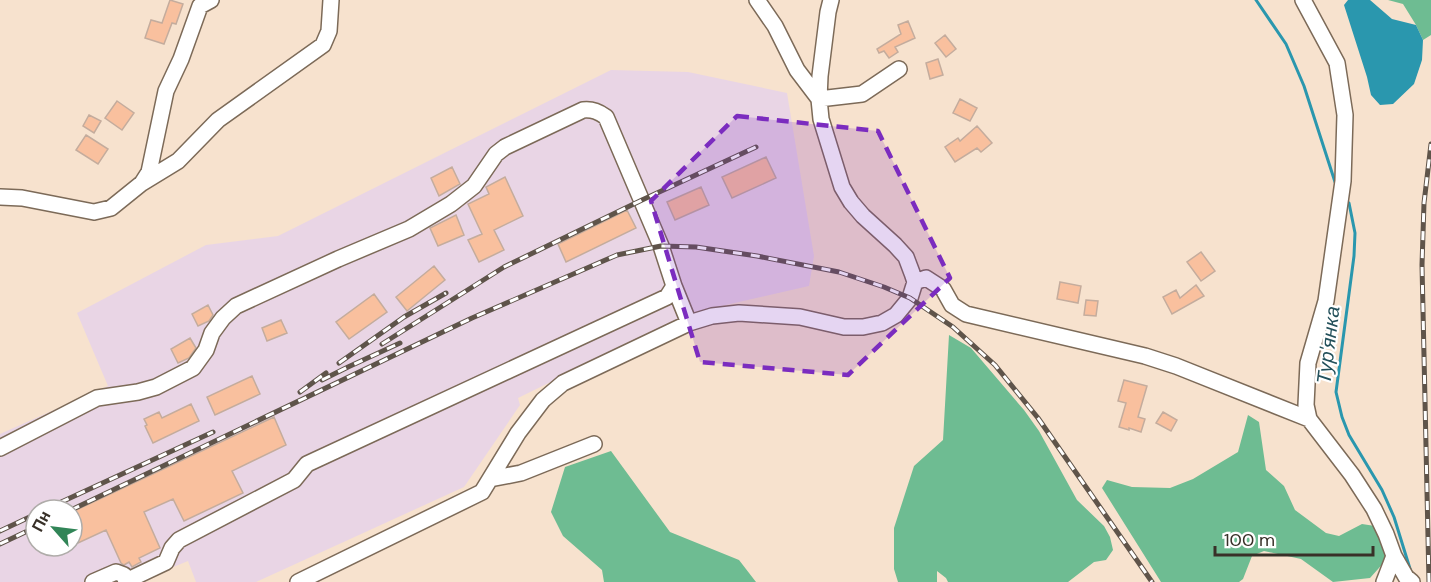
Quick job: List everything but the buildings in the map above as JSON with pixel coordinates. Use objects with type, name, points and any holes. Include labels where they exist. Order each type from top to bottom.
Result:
[{"type":"street","points":[[142,183],[149,172],[166,91],[201,6],[211,0]]},
{"type":"street","points":[[0,197],[22,198],[94,212],[111,208],[142,183],[178,161],[218,120],[323,45],[329,31],[331,0]]},
{"type":"street","points":[[757,0],[775,26],[797,70],[819,99]]},
{"type":"street","points":[[298,582],[482,492],[518,433],[543,400],[563,383],[688,323],[712,316],[739,313],[800,317],[844,327],[863,327],[882,323],[896,315],[910,298],[915,282],[906,257],[851,202],[842,187],[821,119],[819,99],[831,0]]},
{"type":"street","points":[[1303,0],[1337,63],[1345,115],[1343,181],[1326,301],[1308,363],[1306,405],[1309,419],[1352,475],[1374,509],[1394,556],[1406,577],[1412,582]]},
{"type":"street","points":[[819,99],[862,94],[899,69]]},
{"type":"street","points":[[0,448],[98,398],[156,387],[193,368],[206,350],[212,333],[236,306],[417,224],[452,204],[474,186],[496,154],[505,147],[583,110],[591,109],[606,117],[662,246],[688,323]]},
{"type":"street","points":[[915,282],[926,278],[933,282],[943,289],[952,305],[966,314],[1145,356],[1309,419]]},
{"type":"street","points":[[93,582],[116,572],[125,579],[166,562],[172,548],[179,540],[294,480],[307,464],[661,301],[667,297],[674,286]]},
{"type":"street","points":[[490,479],[521,474],[594,444]]},
{"type":"street","points":[[1384,582],[1394,556]]},
{"type":"highlighted area","points":[[737,116],[878,131],[950,278],[848,375],[700,362],[651,201]]},
{"type":"shaded area","points":[[611,70],[688,72],[787,93],[814,256],[809,286],[691,313],[518,398],[520,405],[464,487],[256,582],[196,582],[188,561],[137,582],[0,582],[0,434],[108,386],[77,313],[206,245],[278,236]]},
{"type":"green space","points":[[1388,0],[1431,0],[1431,35],[1423,40],[1403,4]]},
{"type":"green space","points":[[949,335],[971,348],[1039,431],[1077,500],[1104,526],[1110,537],[1113,550],[1106,560],[1094,562],[1068,582],[948,582],[937,571],[937,582],[898,582],[894,569],[894,528],[914,466],[943,440]]},
{"type":"green space","points":[[1248,415],[1259,422],[1266,470],[1284,486],[1295,510],[1326,533],[1339,536],[1362,524],[1375,526],[1382,536],[1387,559],[1370,578],[1333,582],[1301,559],[1264,551],[1252,556],[1243,579],[1239,582],[1161,582],[1102,488],[1107,480],[1132,487],[1170,488],[1193,479],[1238,452]]},
{"type":"green space","points":[[611,451],[670,532],[739,560],[756,582],[604,582],[602,570],[563,536],[551,512],[565,467]]},
{"type":"water","points":[[1348,0],[1370,0],[1392,19],[1416,25],[1423,40],[1422,60],[1414,84],[1393,104],[1380,105],[1371,95],[1344,5]]},
{"type":"waterway","name":"Тур'янка","points":[[1256,0],[1286,44],[1304,86],[1335,182]]},
{"type":"waterway","name":"Тур'янка","points":[[1349,203],[1355,233],[1354,256],[1336,392],[1349,435],[1382,490],[1394,517],[1411,572]]},
{"type":"railway","points":[[1429,582],[1422,265],[1424,203],[1431,144]]},
{"type":"railway","points":[[382,344],[504,267],[756,147]]},
{"type":"railway","points":[[84,504],[472,318],[617,255],[661,246],[696,247],[839,272],[910,298],[953,327],[995,365],[1038,418],[1152,582]]},
{"type":"railway","points":[[339,363],[404,317],[446,293]]},
{"type":"railway","points":[[322,380],[400,343]]},
{"type":"railway","points":[[300,392],[326,373]]},
{"type":"railway","points":[[70,498],[213,432]]},
{"type":"railway","points":[[0,531],[24,520]]},
{"type":"railway","points":[[0,544],[24,533]]}]
